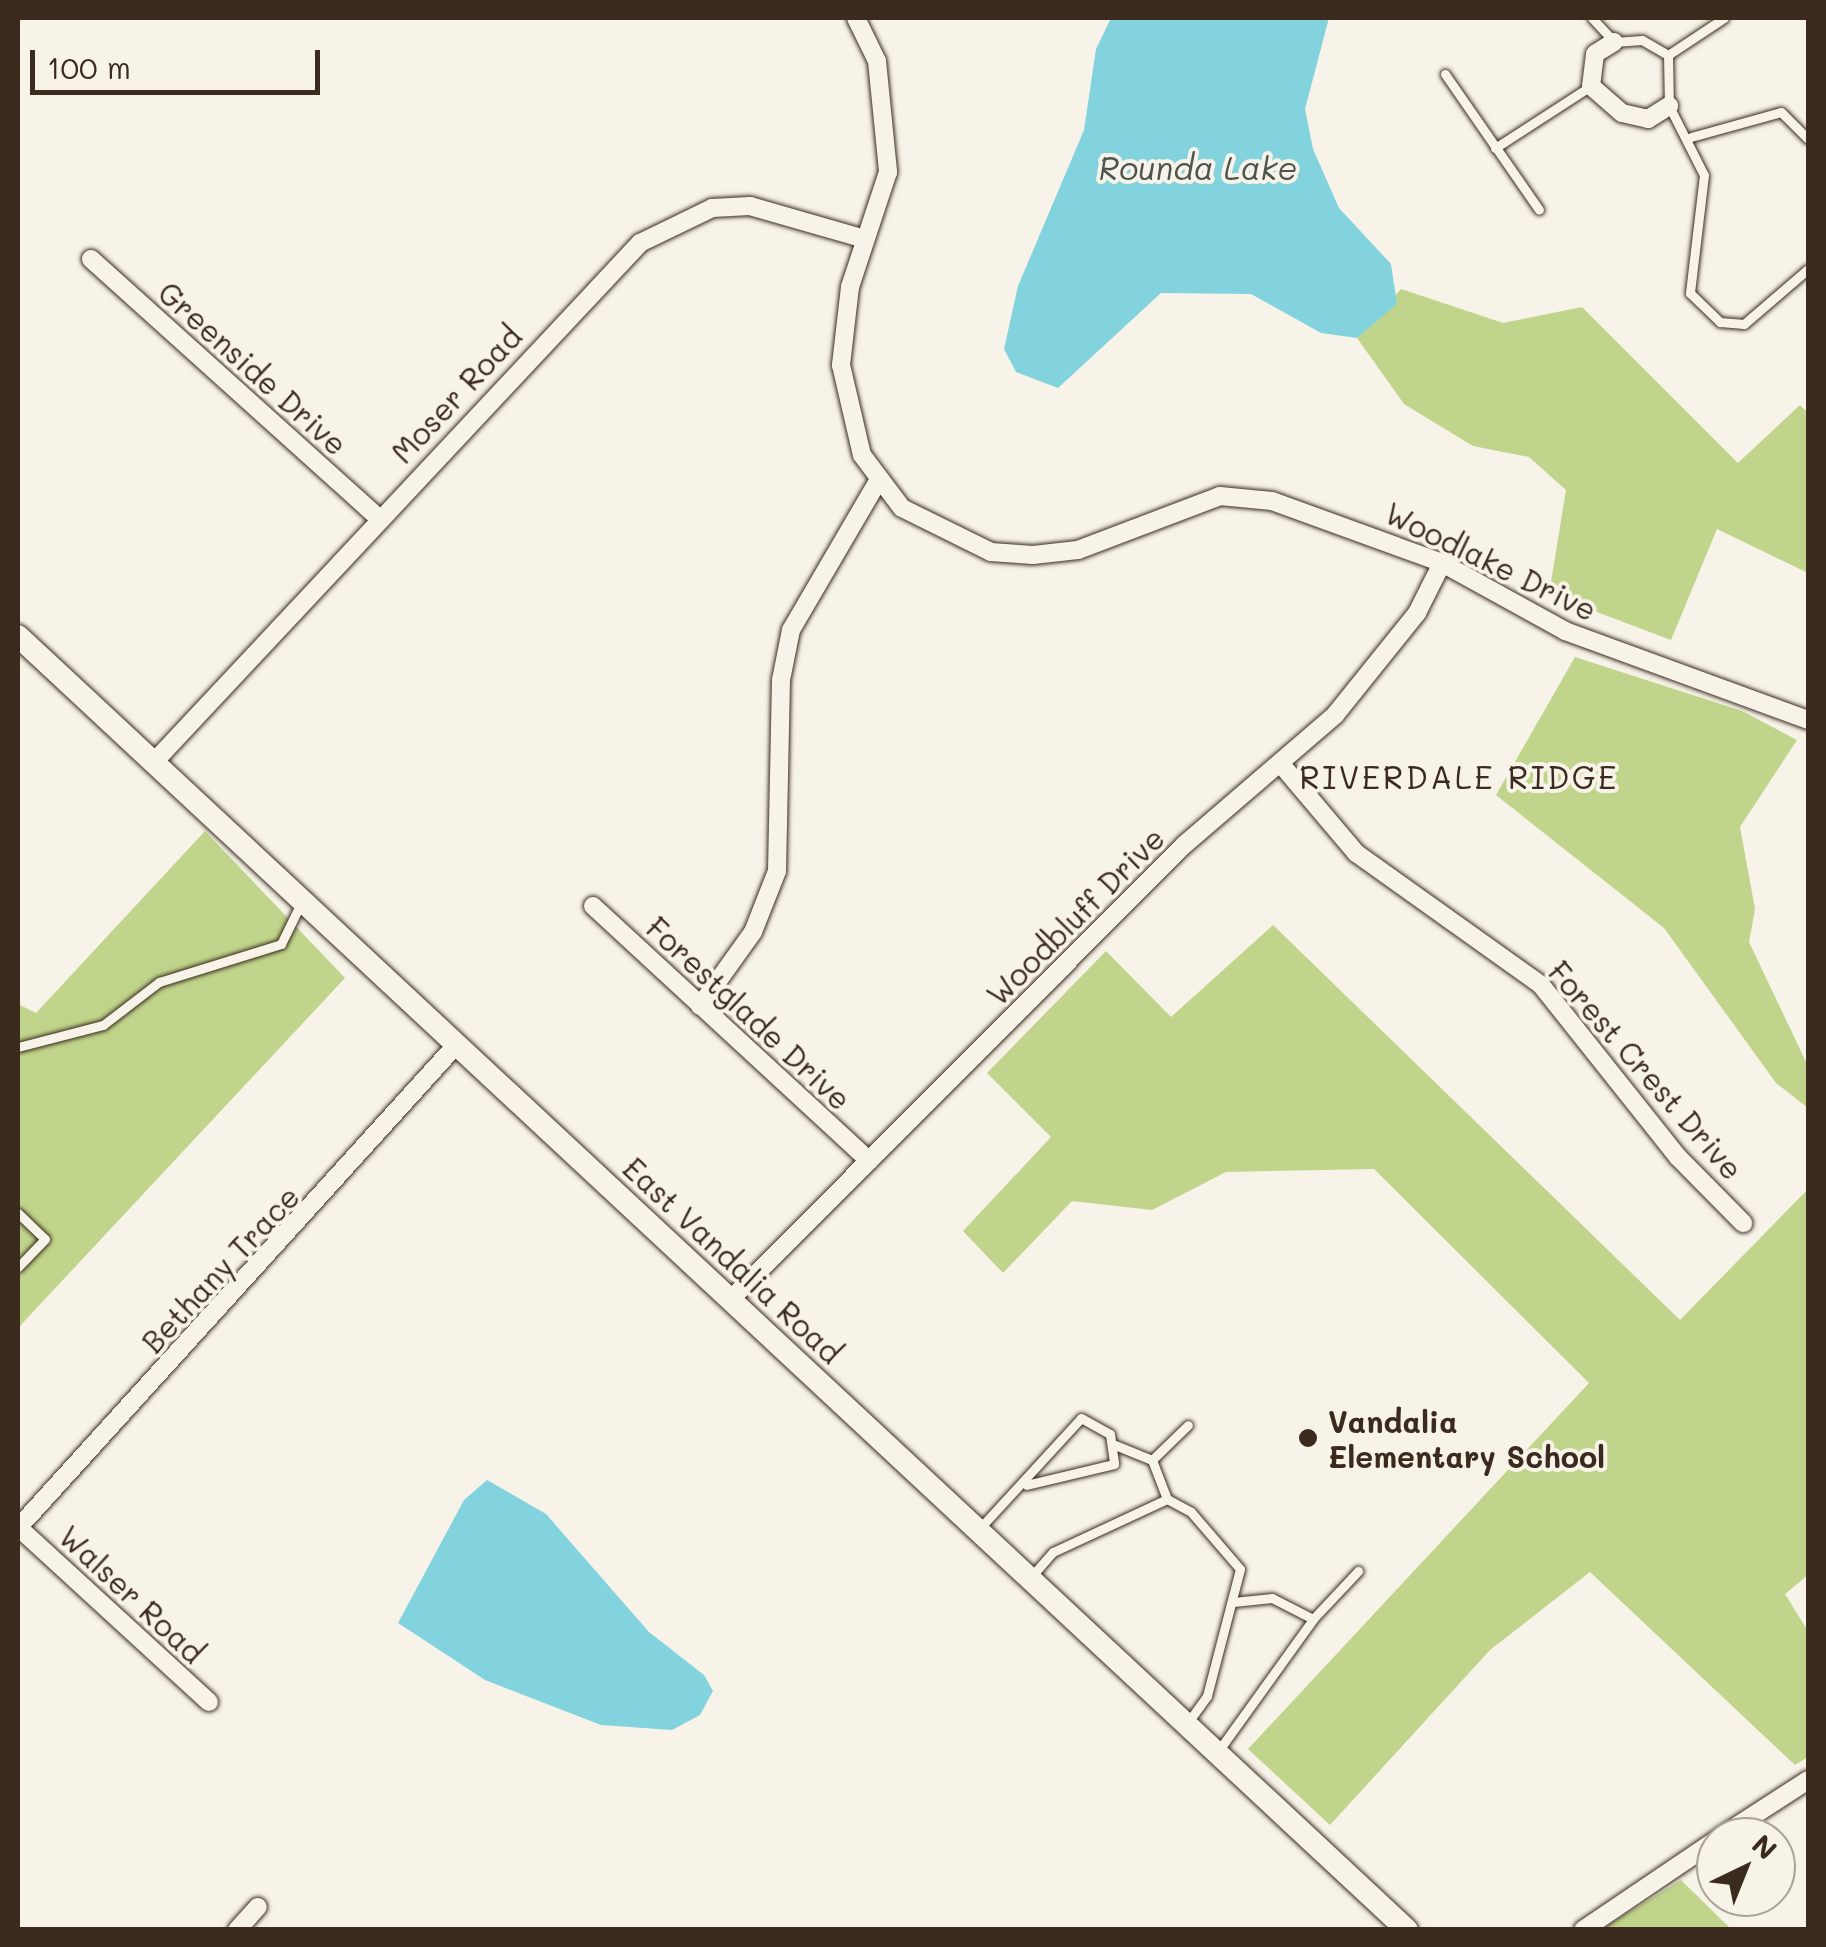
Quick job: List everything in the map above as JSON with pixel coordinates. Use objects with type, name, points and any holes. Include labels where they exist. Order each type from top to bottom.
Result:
[{"type":"street","name":"Woodlake Drive","points":[[856,18],[877,61],[887,118],[888,172],[865,238],[841,365],[846,416],[878,481],[942,533],[991,552],[1078,550],[1220,496],[1336,519],[1442,563],[1566,631],[1808,720]]},
{"type":"street","points":[[1614,42],[1595,54],[1592,86],[1622,113],[1648,119],[1668,106]]},
{"type":"street","name":"Moser Road","points":[[155,761],[610,267],[670,225],[750,206],[865,238]]},
{"type":"street","name":"Greenside Drive","points":[[91,259],[379,518]]},
{"type":"street","points":[[700,1006],[753,932],[776,871],[781,680],[791,630],[878,481]]},
{"type":"street","name":"Woodbluff Drive","points":[[730,1299],[1184,845],[1280,763],[1382,662],[1442,563]]},
{"type":"street","name":"East Vandalia Road","points":[[18,636],[1407,1930]]},
{"type":"street","name":"Forest Crest Drive","points":[[1280,763],[1356,854],[1541,984],[1678,1157],[1744,1223]]},
{"type":"street","name":"Forestglade Drive","points":[[593,906],[868,1161]]},
{"type":"street","name":"Bethany Trace","points":[[18,1528],[457,1044]]},
{"type":"street","name":"Walser Road","points":[[18,1528],[209,1702]]},
{"type":"street","points":[[1751,1817],[1808,1780]]},
{"type":"street","points":[[1583,1930],[1696,1853]]},
{"type":"street","points":[[237,1930],[258,1907]]},
{"type":"lane","points":[[1592,18],[1614,42],[1642,40],[1668,55]]},
{"type":"lane","points":[[1668,55],[1724,18]]},
{"type":"lane","points":[[1668,55],[1668,106],[1691,137],[1704,175],[1690,293],[1720,322],[1744,324],[1808,269]]},
{"type":"lane","points":[[1445,74],[1538,210]]},
{"type":"lane","points":[[1494,148],[1592,86]]},
{"type":"lane","points":[[1691,137],[1781,112],[1808,139]]},
{"type":"lane","points":[[18,1047],[104,1024],[160,982],[281,944],[303,901]]},
{"type":"lane","points":[[18,1212],[45,1239],[18,1267]]},
{"type":"lane","points":[[1026,1485],[1025,1473],[1081,1418],[1101,1425],[1115,1445],[1152,1460],[1168,1499],[1232,1555],[1240,1569],[1233,1602],[1207,1696],[1186,1724]]},
{"type":"lane","points":[[1152,1460],[1188,1425]]},
{"type":"lane","points":[[978,1530],[1026,1485],[1114,1464],[1115,1445]]},
{"type":"lane","points":[[1030,1578],[1053,1552],[1168,1499]]},
{"type":"lane","points":[[1217,1752],[1313,1619],[1358,1572]]},
{"type":"lane","points":[[1233,1602],[1272,1598],[1313,1619]]},
{"type":"green space","points":[[1401,289],[1503,323],[1582,307],[1738,463],[1800,405],[1808,413],[1808,573],[1717,529],[1671,640],[1549,594],[1566,490],[1529,457],[1473,446],[1404,404],[1357,338]]},
{"type":"green space","points":[[1575,657],[1742,711],[1797,740],[1740,827],[1755,909],[1749,942],[1808,1066],[1808,1108],[1776,1083],[1664,928],[1496,795]]},
{"type":"green space","points":[[205,831],[345,978],[18,1328],[18,1004],[36,1013]]},
{"type":"green space","points":[[1273,925],[1680,1320],[1808,1189],[1808,1575],[1785,1594],[1808,1631],[1808,1757],[1795,1765],[1590,1572],[1490,1650],[1330,1825],[1248,1749],[1589,1383],[1374,1169],[1226,1172],[1152,1210],[1072,1201],[1003,1273],[963,1231],[1051,1137],[987,1073],[1106,951],[1171,1017]]},
{"type":"green space","points":[[1681,1880],[1696,1895],[1696,1917],[1719,1917],[1731,1929],[1602,1929]]},
{"type":"water","name":"Rounda Lake","points":[[1111,18],[1329,18],[1305,109],[1313,149],[1339,208],[1391,264],[1397,304],[1357,338],[1321,333],[1251,294],[1161,293],[1058,388],[1016,372],[1004,349],[1018,286],[1084,130],[1096,49]]},
{"type":"water","points":[[487,1480],[546,1514],[649,1632],[704,1675],[713,1691],[700,1715],[672,1730],[601,1725],[485,1680],[398,1623],[464,1500]]},
{"type":"place","name":"Vandalia Elementary School","points":[[1308,1438]]},
{"type":"district","name":"RIVERDALE RIDGE","points":[[1459,776]]}]
